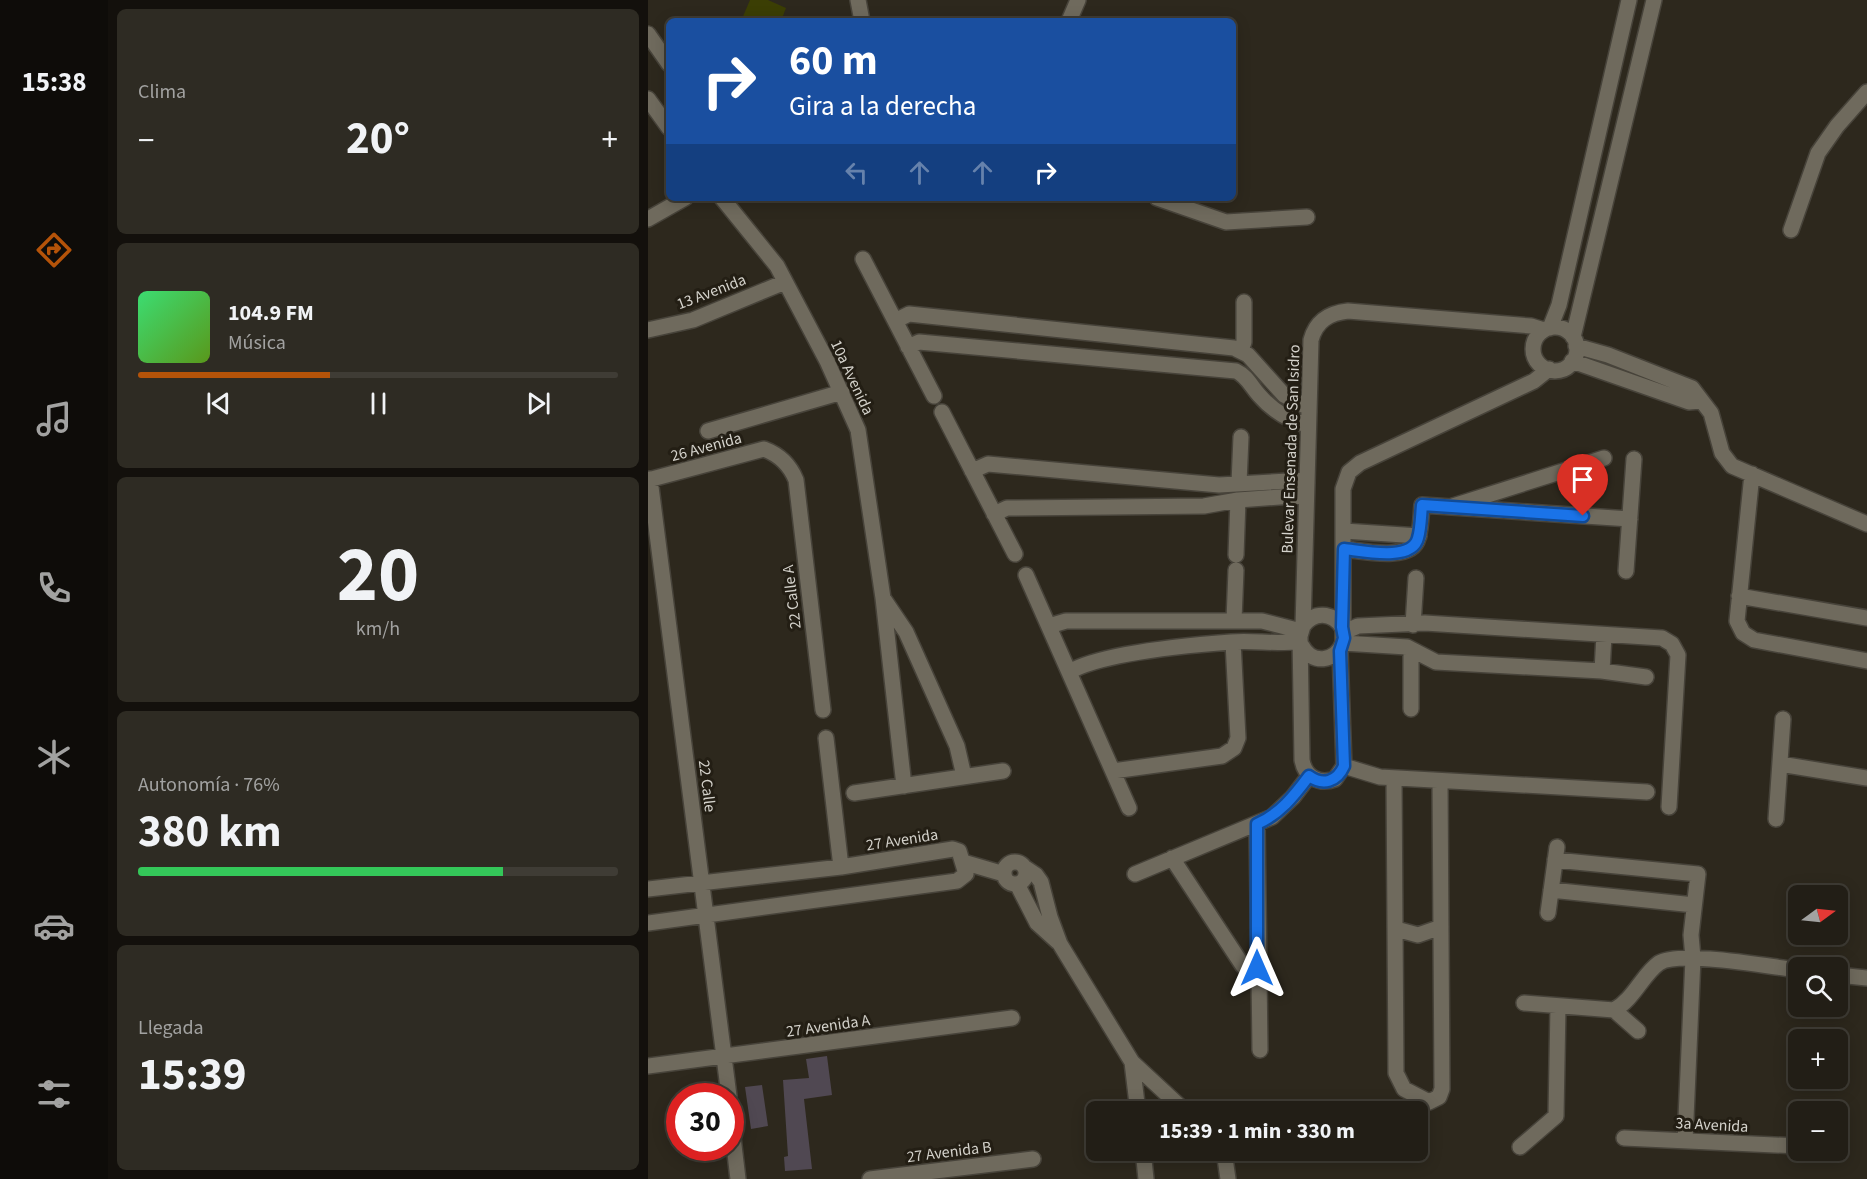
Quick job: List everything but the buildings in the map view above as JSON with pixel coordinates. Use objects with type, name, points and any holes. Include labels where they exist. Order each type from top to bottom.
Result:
[{"type":"street","points":[[858,0],[861,18]]},
{"type":"street","points":[[1071,18],[1078,0]]},
{"type":"street","points":[[1629,0],[1559,305],[1547,329],[1536,338],[1533,349],[1540,364],[1549,369],[1560,370],[1574,348],[1654,0]]},
{"type":"street","points":[[648,34],[666,60]]},
{"type":"street","points":[[1791,230],[1818,153],[1837,126],[1867,92]]},
{"type":"street","points":[[648,99],[666,124]]},
{"type":"street","points":[[648,219],[680,201]]},
{"type":"street","name":"10a Avenida","points":[[724,201],[777,266],[842,392],[860,441],[883,598],[904,786]]},
{"type":"street","points":[[1166,201],[1226,222],[1307,217]]},
{"type":"street","points":[[863,259],[934,396]]},
{"type":"street","name":"13 Avenida","points":[[648,330],[693,320],[785,282]]},
{"type":"street","points":[[1241,350],[1244,342],[1244,302]]},
{"type":"street","name":"Bulevar Ensenada de San Isidro","points":[[1309,776],[1302,760],[1301,636],[1311,340],[1319,323],[1332,314],[1348,311],[1547,329]]},
{"type":"street","points":[[895,321],[909,314],[1241,350],[1254,361],[1278,390],[1309,408]]},
{"type":"street","points":[[1547,329],[1565,330],[1574,348],[1689,402],[1701,401],[1714,419],[1726,460],[1738,470],[1867,524]]},
{"type":"street","points":[[908,347],[919,342],[1236,371],[1247,378],[1273,409],[1289,419],[1307,425]]},
{"type":"street","points":[[1135,874],[1272,817],[1293,797],[1309,776],[1315,780],[1329,782],[1340,775],[1344,766],[1342,638],[1344,483],[1354,466],[1526,384],[1549,369]]},
{"type":"street","points":[[708,431],[842,392]]},
{"type":"street","points":[[942,412],[1015,554]]},
{"type":"street","points":[[1239,483],[1241,437]]},
{"type":"street","name":"26 Avenida","points":[[649,480],[764,449],[785,462],[796,480]]},
{"type":"street","points":[[1444,508],[1604,458]]},
{"type":"street","points":[[1626,572],[1634,459]]},
{"type":"street","points":[[972,471],[988,464],[1219,485],[1239,483],[1306,488]]},
{"type":"street","points":[[1752,474],[1737,621],[1748,637],[1867,661]]},
{"type":"street","name":"22 Calle","points":[[649,480],[728,1083]]},
{"type":"street","name":"22 Calle A","points":[[796,480],[823,710]]},
{"type":"street","points":[[994,514],[1007,508],[1204,506],[1306,488]]},
{"type":"street","points":[[1234,620],[1238,500]]},
{"type":"street","points":[[1344,549],[1403,552],[1415,544],[1419,536],[1422,505],[1630,519]]},
{"type":"street","points":[[1344,531],[1419,536]]},
{"type":"street","points":[[1026,575],[1129,808]]},
{"type":"street","points":[[1413,625],[1416,578]]},
{"type":"street","points":[[1739,596],[1867,618]]},
{"type":"street","name":"10a Avenida","points":[[883,598],[906,632],[957,746],[964,776]]},
{"type":"street","points":[[1069,672],[1081,665],[1121,656],[1233,642],[1284,644],[1301,636],[1310,618],[1325,615],[1335,619],[1342,638]]},
{"type":"street","points":[[1048,626],[1066,621],[1262,621],[1301,636],[1308,654],[1317,659],[1327,659],[1342,638],[1358,627],[1378,624],[1425,623],[1662,638],[1675,649],[1678,655],[1669,807]]},
{"type":"street","points":[[1602,671],[1604,635]]},
{"type":"street","points":[[1342,638],[1407,647],[1436,662],[1602,671],[1646,677]]},
{"type":"street","points":[[1113,771],[1222,756],[1234,748],[1238,738],[1233,642]]},
{"type":"street","points":[[1411,708],[1412,649]]},
{"type":"street","points":[[1776,819],[1783,719]]},
{"type":"street","points":[[826,738],[841,867]]},
{"type":"street","points":[[1780,764],[1867,778]]},
{"type":"street","points":[[1344,766],[1380,777],[1647,792]]},
{"type":"street","points":[[854,793],[1003,771]]},
{"type":"street","points":[[1394,778],[1396,1077],[1404,1089],[1429,1102],[1439,1097],[1442,1089],[1440,781]]},
{"type":"street","points":[[1257,824],[1257,968],[1260,1050]]},
{"type":"street","name":"27 Avenida","points":[[648,889],[841,867],[953,849],[959,851],[963,862]]},
{"type":"street","points":[[1548,913],[1556,853],[1698,874],[1691,935],[1693,958],[1685,1141]]},
{"type":"street","points":[[1172,858],[1243,966],[1257,968]]},
{"type":"street","points":[[963,862],[1004,874],[1010,883],[1017,884],[1025,877],[1024,867]]},
{"type":"street","points":[[648,923],[707,917],[957,881],[966,874],[963,862]]},
{"type":"street","points":[[1004,874],[1006,867],[1011,863],[1018,863],[1036,874],[1041,882],[1060,944],[1132,1062],[1174,1101]]},
{"type":"street","points":[[1017,884],[1037,923],[1060,944]]},
{"type":"street","points":[[1551,890],[1694,905]]},
{"type":"street","points":[[1396,929],[1418,935],[1441,927]]},
{"type":"street","points":[[1524,1003],[1614,1010],[1624,1005],[1659,963],[1693,958],[1788,969]]},
{"type":"street","points":[[1848,976],[1867,978]]},
{"type":"street","points":[[1521,1147],[1556,1116],[1558,1006]]},
{"type":"street","points":[[1614,1010],[1638,1032]]},
{"type":"street","name":"27 Avenida A","points":[[648,1066],[1012,1018]]},
{"type":"street","points":[[1132,1062],[1137,1101]]},
{"type":"street","name":"3a Avenida","points":[[1624,1138],[1788,1146]]},
{"type":"street","name":"27 Avenida B","points":[[870,1179],[1033,1159]]},
{"type":"street","points":[[736,1161],[738,1179]]},
{"type":"street","points":[[1144,1161],[1146,1179]]},
{"type":"street","points":[[1225,1161],[1228,1179]]},
{"type":"shaded area","points":[[750,0],[768,0],[786,8],[782,18],[742,18]]},
{"type":"route","points":[[1257,968],[1257,824],[1272,817],[1293,797],[1309,776],[1315,780],[1329,782],[1340,775],[1344,766],[1340,651],[1344,638],[1342,627],[1344,549],[1398,553],[1407,551],[1418,539],[1422,505],[1429,504],[1444,508],[1583,516]]}]
